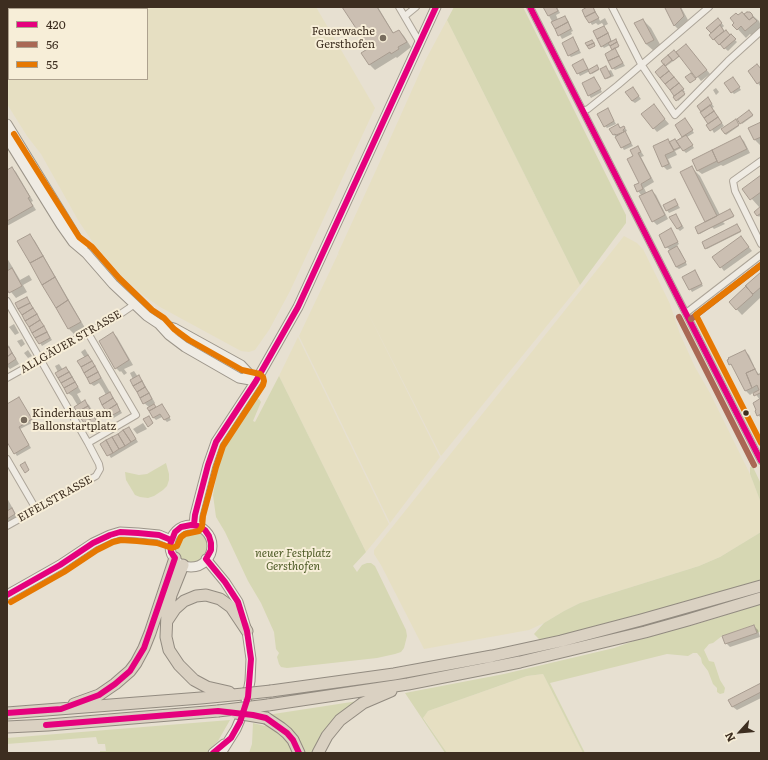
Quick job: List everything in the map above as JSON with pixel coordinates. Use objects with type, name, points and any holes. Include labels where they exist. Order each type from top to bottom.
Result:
[{"type":"highway","points":[[179,562],[168,604],[166,638],[169,650],[182,670],[194,680],[222,694]]},
{"type":"highway","points":[[61,709],[108,689],[123,678],[136,663],[148,638],[179,562]]},
{"type":"highway","points":[[7,713],[222,694],[244,694],[394,674],[492,656],[561,641],[635,622],[761,586]]},
{"type":"highway","points":[[166,624],[175,609],[184,601],[196,596],[206,595],[220,599],[231,607],[247,631]]},
{"type":"highway","points":[[7,727],[218,711],[408,684],[520,662],[592,645],[688,620],[761,598]]},
{"type":"highway","points":[[318,753],[327,736],[348,713],[375,698],[408,684]]},
{"type":"highway","points":[[218,711],[266,718],[288,734],[293,740],[299,753]]},
{"type":"main road","points":[[194,525],[195,515],[208,465],[216,442],[256,381],[298,307],[436,7]]},
{"type":"main road","points":[[7,124],[86,252],[114,284],[147,316],[159,324],[174,328],[241,365],[256,381]]},
{"type":"main road","points":[[7,138],[60,225],[73,242],[86,252]]},
{"type":"main road","points":[[194,525],[205,530],[211,539],[211,550],[201,564],[194,566],[179,562],[170,549],[171,540],[175,532],[181,527],[194,525]]},
{"type":"main road","points":[[7,596],[55,568],[93,543],[110,535],[120,532],[138,533],[159,535],[171,540]]},
{"type":"main road","points":[[206,559],[225,582],[235,597],[242,612],[247,631],[251,659],[250,681],[245,708],[240,722],[221,753]]},
{"type":"main road","points":[[213,753],[231,738]]},
{"type":"main road","points":[[228,753],[231,738]]},
{"type":"street","points":[[399,7],[420,43]]},
{"type":"street","points":[[405,16],[416,7]]},
{"type":"street","points":[[530,7],[761,461]]},
{"type":"street","points":[[612,7],[641,64],[675,115],[728,60],[761,31]]},
{"type":"street","points":[[583,111],[588,109],[708,7]]},
{"type":"street","points":[[761,161],[734,181],[735,191],[761,244]]},
{"type":"street","points":[[686,313],[761,255]]},
{"type":"street","points":[[7,301],[88,443],[136,416],[88,332]]},
{"type":"street","name":"ALLGÄUER STRASSE","points":[[7,378],[126,311],[135,304]]},
{"type":"street","name":"EIFELSTRASSE","points":[[7,526],[96,476],[100,469],[99,464],[88,443]]},
{"type":"street","points":[[7,459],[36,509]]},
{"type":"shaded area","points":[[7,7],[316,7],[375,108],[290,291],[269,330],[255,350],[249,352],[241,351],[160,307],[144,296],[122,276],[94,244],[78,220],[41,154],[27,136],[7,104]]},
{"type":"shaded area","points":[[447,20],[580,285],[441,456],[364,305],[440,457],[390,523],[299,336],[338,254],[340,258],[338,253],[425,61]]},
{"type":"shaded area","points":[[624,236],[637,243],[643,249],[670,304],[680,334],[695,367],[710,393],[750,474],[761,503],[761,532],[720,557],[699,566],[580,603],[529,630],[424,649],[374,554],[374,550]]},
{"type":"shaded area","points":[[298,337],[389,524],[366,552],[279,376]]},
{"type":"shaded area","points":[[543,674],[583,753],[447,753],[423,717],[428,711],[527,676]]},
{"type":"green space","points":[[454,7],[523,7],[626,215],[626,223],[580,285],[447,20]]},
{"type":"green space","name":"neuer Festplatz Gersthofen","points":[[279,376],[366,552],[353,566],[357,572],[362,565],[367,563],[371,563],[375,566],[406,630],[407,636],[404,648],[401,652],[377,658],[287,668],[281,667],[279,664],[277,657],[279,653],[276,649],[274,632],[261,603],[248,581],[225,532],[216,517],[213,495],[217,473],[214,470],[223,449],[252,403],[256,399],[259,399],[261,402],[253,421],[255,422]]},
{"type":"green space","points":[[166,463],[169,474],[167,486],[154,496],[148,498],[135,495],[126,480],[125,472],[139,475],[147,474]]},
{"type":"green space","points":[[750,467],[753,467],[761,484],[761,503],[750,474]]},
{"type":"green space","points":[[194,529],[203,534],[207,539],[207,553],[203,558],[198,562],[188,563],[184,562],[175,553],[174,543],[175,539],[184,530]]},
{"type":"green space","points":[[761,532],[761,580],[723,592],[540,640],[534,634],[544,623],[580,603],[699,566],[720,557]]},
{"type":"green space","points":[[761,604],[761,631],[757,633],[754,625],[722,636],[713,643],[709,644],[704,650],[709,661],[714,662],[720,680],[725,688],[724,693],[720,694],[717,692],[717,688],[713,684],[708,671],[697,653],[693,653],[688,656],[667,654],[550,683],[585,753],[583,753],[543,674],[527,676],[428,711],[423,718],[447,753],[445,753],[405,693],[504,674],[614,648],[642,638],[700,623]]},
{"type":"green space","points":[[358,701],[313,753],[303,753],[267,715]]},
{"type":"green space","points":[[230,720],[218,741],[207,753],[100,753],[100,751],[106,751],[105,744],[98,744],[96,737],[7,744],[7,738]]},
{"type":"green space","points":[[253,723],[265,726],[267,723],[284,736],[295,753],[249,753],[252,744]]},
{"type":"building","name":"Feuerwache Gersthofen","points":[[342,7],[377,7],[393,33],[399,30],[407,42],[398,47],[399,49],[391,54],[390,52],[369,65],[361,53],[369,48]]},
{"type":"building","points":[[543,7],[556,7],[558,11],[548,16]]},
{"type":"building","points":[[587,7],[593,7],[595,12],[585,17],[582,10]]},
{"type":"building","points":[[680,7],[684,16],[674,26],[665,8]]},
{"type":"building","points":[[595,12],[599,18],[589,23],[585,17]]},
{"type":"building","points":[[742,12],[749,20],[753,17],[757,21],[745,31],[741,26],[737,30],[732,25],[734,23],[730,18],[736,13],[738,15]]},
{"type":"building","points":[[750,12],[753,17],[749,20],[744,14]]},
{"type":"building","points":[[565,16],[568,22],[555,29],[551,22]]},
{"type":"building","points":[[718,18],[722,23],[711,33],[706,28]]},
{"type":"building","points":[[643,19],[654,40],[646,44],[634,23]]},
{"type":"building","points":[[568,22],[571,29],[558,36],[555,29]]},
{"type":"building","points":[[720,25],[724,31],[713,40],[709,35]]},
{"type":"building","points":[[604,26],[608,33],[597,39],[593,31]]},
{"type":"building","points":[[726,30],[730,35],[719,45],[714,39]]},
{"type":"building","points":[[608,33],[611,41],[601,47],[597,39]]},
{"type":"building","points":[[731,34],[736,39],[724,49],[720,44]]},
{"type":"building","points":[[573,37],[579,50],[568,56],[562,43]]},
{"type":"building","points":[[616,39],[617,42],[610,46],[608,43]]},
{"type":"building","points":[[592,40],[594,43],[587,46],[585,43]]},
{"type":"building","points":[[617,42],[619,46],[612,50],[610,46]]},
{"type":"building","points":[[594,43],[595,46],[589,49],[587,46]]},
{"type":"building","points":[[686,44],[707,70],[696,78],[676,52]]},
{"type":"building","points":[[615,48],[619,56],[608,61],[605,54]]},
{"type":"building","points":[[674,50],[679,56],[673,61],[668,55]]},
{"type":"building","points":[[668,55],[672,60],[665,66],[661,61]]},
{"type":"building","points":[[619,56],[623,63],[612,69],[608,61]]},
{"type":"building","points":[[583,59],[588,69],[577,74],[572,65]]},
{"type":"building","points":[[664,64],[669,71],[660,78],[655,72]]},
{"type":"building","points":[[757,64],[761,69],[761,81],[757,84],[748,71]]},
{"type":"building","points":[[597,65],[599,69],[590,74],[588,70]]},
{"type":"building","points":[[606,66],[611,76],[605,79],[600,69]]},
{"type":"building","points":[[669,71],[674,77],[665,84],[660,78]]},
{"type":"building","points":[[691,73],[696,79],[690,83],[685,77]]},
{"type":"building","points":[[594,77],[601,89],[588,96],[582,83]]},
{"type":"building","points":[[674,77],[679,83],[670,90],[665,84]]},
{"type":"building","points":[[733,77],[740,87],[731,93],[724,83]]},
{"type":"building","points":[[679,83],[684,89],[674,96],[670,90]]},
{"type":"building","points":[[633,87],[639,96],[632,101],[625,92]]},
{"type":"building","points":[[682,90],[685,94],[676,101],[673,97]]},
{"type":"building","points":[[708,97],[712,104],[701,112],[697,106]]},
{"type":"building","points":[[654,104],[665,119],[653,129],[641,114]]},
{"type":"building","points":[[710,105],[714,111],[704,118],[700,112]]},
{"type":"building","points":[[608,108],[614,121],[604,127],[597,114]]},
{"type":"building","points":[[749,110],[753,115],[740,124],[737,119]]},
{"type":"building","points":[[714,111],[718,117],[708,124],[704,118]]},
{"type":"building","points":[[718,117],[722,123],[710,131],[706,125]]},
{"type":"building","points":[[685,118],[693,130],[682,137],[675,125]]},
{"type":"building","points":[[736,119],[739,125],[725,134],[721,129]]},
{"type":"building","points":[[761,122],[761,137],[754,140],[748,128]]},
{"type":"building","points":[[618,124],[620,128],[624,126],[624,132],[613,135],[609,129]]},
{"type":"building","points":[[625,131],[631,143],[621,148],[615,137]]},
{"type":"building","points":[[686,135],[693,145],[683,151],[676,141]]},
{"type":"building","points":[[740,136],[747,149],[718,163],[712,150]]},
{"type":"building","points":[[668,139],[674,151],[665,155],[669,164],[662,167],[653,146]]},
{"type":"building","points":[[675,139],[680,147],[674,150],[669,142]]},
{"type":"building","points":[[638,146],[641,152],[638,153],[651,178],[641,184],[643,189],[637,192],[634,185],[639,183],[627,159],[633,156],[630,150]]},
{"type":"building","points":[[712,150],[717,161],[697,171],[692,160]]},
{"type":"building","points":[[692,166],[717,216],[705,222],[680,172]]},
{"type":"building","points":[[12,167],[30,197],[28,198],[33,206],[7,221],[7,170]]},
{"type":"building","points":[[761,175],[761,192],[750,200],[742,189]]},
{"type":"building","points":[[652,190],[665,215],[652,222],[639,196]]},
{"type":"building","points":[[675,199],[678,205],[666,211],[663,205]]},
{"type":"building","points":[[761,206],[761,213],[757,216],[754,212]]},
{"type":"building","points":[[730,209],[734,216],[698,234],[695,227]]},
{"type":"building","points":[[676,214],[682,226],[677,229],[669,217]]},
{"type":"building","points":[[737,224],[741,231],[705,249],[702,242]]},
{"type":"building","points":[[671,228],[678,242],[665,248],[659,235]]},
{"type":"building","points":[[30,234],[43,256],[30,263],[17,241]]},
{"type":"building","points":[[741,236],[749,247],[720,268],[712,257]]},
{"type":"building","points":[[677,246],[686,262],[676,267],[668,251]]},
{"type":"building","points":[[43,256],[55,277],[42,285],[30,263]]},
{"type":"building","points":[[12,268],[22,286],[9,293],[7,289],[7,271]]},
{"type":"building","points":[[695,270],[702,284],[689,290],[682,277]]},
{"type":"building","points":[[761,272],[761,287],[753,294],[745,286]]},
{"type":"building","points":[[55,277],[68,300],[56,308],[42,285]]},
{"type":"building","points":[[746,286],[753,295],[736,310],[729,302]]},
{"type":"building","points":[[27,297],[30,303],[18,309],[15,303]]},
{"type":"building","points":[[68,300],[81,322],[68,329],[56,308]]},
{"type":"building","points":[[30,303],[33,308],[22,315],[18,309]]},
{"type":"building","points":[[33,308],[37,314],[25,321],[22,315]]},
{"type":"building","points":[[37,314],[40,320],[29,327],[25,321]]},
{"type":"building","points":[[40,320],[44,326],[32,333],[29,327]]},
{"type":"building","points":[[44,326],[47,332],[35,338],[32,333]]},
{"type":"building","points":[[47,332],[50,338],[39,344],[35,338]]},
{"type":"building","points":[[113,332],[129,360],[115,369],[99,341]]},
{"type":"building","points":[[9,347],[12,353],[7,357],[7,348]]},
{"type":"building","points":[[745,350],[755,369],[746,373],[752,388],[745,391],[731,364],[729,365],[727,360],[729,359],[728,358]]},
{"type":"building","points":[[12,353],[16,359],[7,365],[7,357]]},
{"type":"building","points":[[88,355],[92,361],[81,367],[77,361]]},
{"type":"building","points":[[92,361],[95,366],[84,373],[81,367]]},
{"type":"building","points":[[95,366],[98,372],[87,378],[84,373]]},
{"type":"building","points":[[66,367],[69,372],[58,378],[55,373]]},
{"type":"building","points":[[755,369],[758,375],[761,373],[761,394],[760,393],[754,396],[753,393],[759,390],[757,385],[752,388],[746,373]]},
{"type":"building","points":[[69,372],[72,377],[61,383],[58,378]]},
{"type":"building","points":[[98,372],[101,378],[90,384],[87,378]]},
{"type":"building","points":[[139,375],[142,381],[133,386],[130,380]]},
{"type":"building","points":[[72,377],[75,382],[64,388],[61,383]]},
{"type":"building","points":[[142,381],[145,387],[137,392],[133,386]]},
{"type":"building","points":[[75,382],[78,387],[67,394],[64,388]]},
{"type":"building","points":[[145,387],[149,393],[140,398],[137,392]]},
{"type":"building","points":[[110,392],[113,398],[102,405],[99,398]]},
{"type":"building","points":[[149,393],[152,399],[143,404],[140,398]]},
{"type":"building","points":[[19,397],[32,419],[19,427],[29,445],[14,454],[7,442],[7,404]]},
{"type":"building","points":[[113,398],[117,404],[106,411],[102,405]]},
{"type":"building","points":[[761,398],[761,414],[757,416],[753,403]]},
{"type":"building","points":[[85,400],[88,406],[77,412],[74,407]]},
{"type":"building","points":[[117,404],[120,411],[109,417],[106,411]]},
{"type":"building","points":[[154,404],[156,407],[149,411],[147,408]]},
{"type":"building","points":[[162,404],[170,417],[164,420],[160,414],[153,418],[149,411]]},
{"type":"building","points":[[88,406],[91,411],[80,417],[77,412]]},
{"type":"building","points":[[91,411],[94,417],[84,423],[80,417]]},
{"type":"building","points":[[149,416],[153,423],[148,427],[143,419]]},
{"type":"building","points":[[94,417],[97,422],[87,428],[84,423]]},
{"type":"building","points":[[129,427],[136,439],[131,442],[123,430]]},
{"type":"building","points":[[123,430],[131,442],[125,446],[118,434]]},
{"type":"building","points":[[118,434],[125,446],[119,449],[112,437]]},
{"type":"building","points":[[112,437],[119,449],[113,453],[106,440]]},
{"type":"building","points":[[106,440],[113,453],[107,456],[100,444]]},
{"type":"building","points":[[25,462],[29,470],[25,473],[20,465]]},
{"type":"building","points":[[12,508],[15,514],[7,519],[7,511]]},
{"type":"building","points":[[754,625],[757,633],[725,644],[722,636]]},
{"type":"building","points":[[761,683],[761,692],[732,707],[728,700]]},
{"type":"transit line","name":"420","points":[[194,525],[195,515],[208,465],[216,442],[256,381],[298,307],[436,7]]},
{"type":"transit line","name":"420","points":[[530,7],[761,461]]},
{"type":"transit line","name":"55","points":[[11,602],[64,572],[97,550],[113,542],[121,540],[157,543],[172,548],[177,546],[181,537],[185,534],[199,531],[202,527],[203,516],[223,446],[263,385],[264,381],[260,374],[242,370],[189,340],[174,329],[164,318],[152,310],[119,278],[92,247],[79,237],[14,134]]},
{"type":"transit line","name":"56","points":[[691,319],[761,265]]},
{"type":"transit line","name":"55","points":[[761,265],[696,315],[761,443]]},
{"type":"transit line","name":"56","points":[[679,317],[754,465]]},
{"type":"transit line","name":"420","points":[[7,713],[61,709],[99,695],[115,684],[130,671],[144,648],[175,558],[171,552],[170,545],[175,532],[181,527],[191,525],[198,526],[205,530],[211,543],[211,550],[206,559]]},
{"type":"transit line","name":"420","points":[[7,595],[60,565],[93,543],[110,535],[120,532],[138,533],[159,535],[171,540]]},
{"type":"transit line","name":"420","points":[[206,559],[225,582],[238,602],[247,631],[251,659],[248,697],[240,722],[231,738],[213,753]]},
{"type":"transit line","name":"420","points":[[46,725],[218,711],[266,718],[287,733],[293,740],[299,753]]},
{"type":"place","name":"Feuerwache Gersthofen","points":[[383,38]]},
{"type":"place","name":"Kinderhaus am Ballonstartplatz","points":[[24,420]]}]
